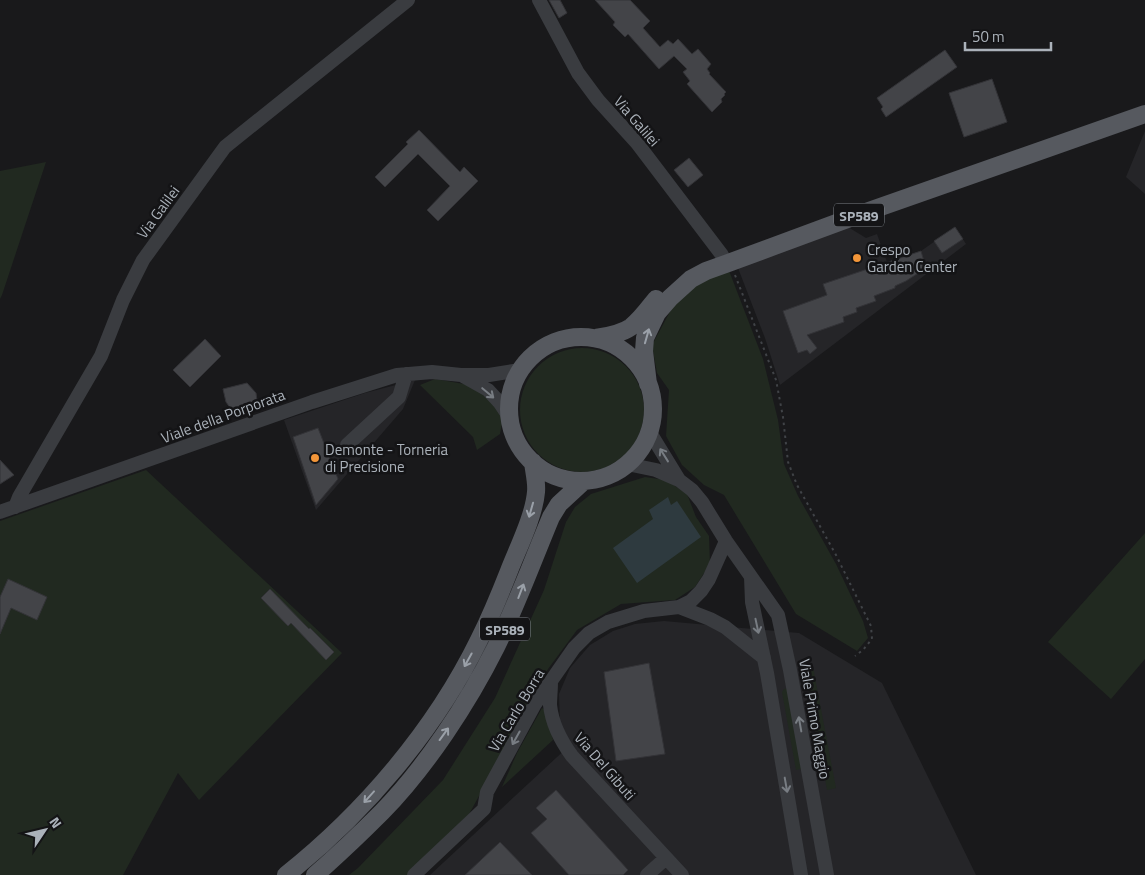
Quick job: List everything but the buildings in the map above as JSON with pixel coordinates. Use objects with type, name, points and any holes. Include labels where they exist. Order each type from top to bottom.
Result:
[{"type":"main road","name":"SP589","points":[[1145,103],[870,199],[726,259],[692,278],[670,298],[657,313],[645,338],[644,351],[652,400],[652,415],[649,431],[641,449],[628,464],[607,476],[584,480],[566,479],[548,473],[533,462],[522,450],[514,434],[510,418],[509,401],[513,385],[520,370],[535,353],[553,342],[574,337],[596,338],[618,333],[630,327],[674,279],[688,269],[726,259],[868,211],[1145,114]]},
{"type":"main road","name":"SP589","points":[[596,338],[614,345],[629,356],[641,370],[648,384]]},
{"type":"main road","name":"SP589","points":[[286,875],[326,841],[368,799],[402,760],[433,718],[456,682],[479,641],[523,536],[536,492],[533,462]]},
{"type":"main road","name":"SP589","points":[[315,875],[383,811],[416,773],[448,728],[496,648],[515,607],[551,517],[559,504],[584,480]]},
{"type":"street","name":"Via Galilei","points":[[15,508],[19,497],[101,356],[123,300],[143,260],[225,147],[408,0]]},
{"type":"street","name":"Via Galilei","points":[[539,0],[578,73],[598,100],[637,143],[726,259]]},
{"type":"street","name":"Viale della Porporata","points":[[0,512],[397,374],[432,372],[490,375],[520,370]]},
{"type":"street","points":[[348,446],[399,397],[406,374]]},
{"type":"street","points":[[461,374],[488,390],[510,418]]},
{"type":"street","points":[[649,431],[680,480]]},
{"type":"street","points":[[628,464],[656,470],[680,480]]},
{"type":"street","name":"Viale Primo Maggio","points":[[680,480],[702,502],[778,615],[790,670],[827,875]]},
{"type":"street","name":"Via Carlo Borra","points":[[414,875],[484,809],[487,792],[535,704],[574,648],[589,633],[608,622],[644,612],[679,607],[691,600],[701,591],[709,579],[726,540]]},
{"type":"street","points":[[751,577],[752,602],[767,673],[802,875]]},
{"type":"street","name":"Via Carlo Borra","points":[[679,607],[725,627],[764,658]]},
{"type":"street","points":[[767,673],[790,670]]},
{"type":"street","name":"Via Del Gibuti","points":[[551,682],[550,706],[562,743],[682,875]]},
{"type":"street","points":[[647,875],[666,858]]},
{"type":"path","points":[[726,259],[776,380],[783,417],[788,462],[797,485],[836,555],[871,626],[872,639],[855,656]]},
{"type":"shaded area","points":[[1145,131],[1145,194],[1126,177]]},
{"type":"shaded area","points":[[46,162],[2,295],[0,299],[0,171]]},
{"type":"shaded area","points":[[848,227],[866,238],[877,234],[887,262],[921,251],[955,227],[966,244],[780,385],[765,338],[738,268]]},
{"type":"shaded area","points":[[728,268],[763,359],[778,420],[784,464],[798,496],[836,564],[863,621],[868,638],[857,651],[796,614],[724,495],[704,485],[682,465],[666,436],[669,390],[657,373],[652,345],[673,306],[703,277]]},
{"type":"shaded area","points":[[582,348],[606,353],[626,366],[639,386],[644,410],[639,434],[626,454],[606,467],[582,472],[558,467],[538,454],[525,434],[520,410],[525,386],[538,366],[558,353]]},
{"type":"shaded area","points":[[435,379],[470,385],[492,399],[503,418],[500,434],[477,450],[473,437],[420,385]]},
{"type":"shaded area","points":[[415,380],[403,409],[316,510],[284,420],[365,393]]},
{"type":"shaded area","points":[[146,470],[342,653],[199,800],[178,773],[123,875],[0,875],[0,521]]},
{"type":"shaded area","points":[[645,477],[666,480],[687,494],[696,517],[709,536],[710,564],[695,587],[675,600],[621,604],[577,630],[548,669],[467,818],[410,875],[349,875],[443,780],[495,698],[544,590],[566,522],[575,507],[591,494]]},
{"type":"shaded area","points":[[668,497],[671,505],[677,501],[701,537],[637,583],[613,548],[653,519],[649,510]]},
{"type":"shaded area","points":[[1145,533],[1145,659],[1111,699],[1048,642]]},
{"type":"shaded area","points":[[664,621],[799,633],[882,683],[976,875],[430,875],[570,745],[560,724],[559,694],[570,668],[590,645],[613,631],[635,624]]},
{"type":"shaded area","points":[[804,662],[813,667],[836,788],[827,790]]},
{"type":"shaded area","points":[[788,688],[805,768],[796,770],[782,692]]},
{"type":"shaded area","points":[[542,708],[548,711],[553,740],[502,787],[517,753]]},
{"type":"place","name":"Crespo Garden Center","points":[[857,258]]},
{"type":"place","name":"Demonte - Torneria di Precisione","points":[[315,458]]}]
